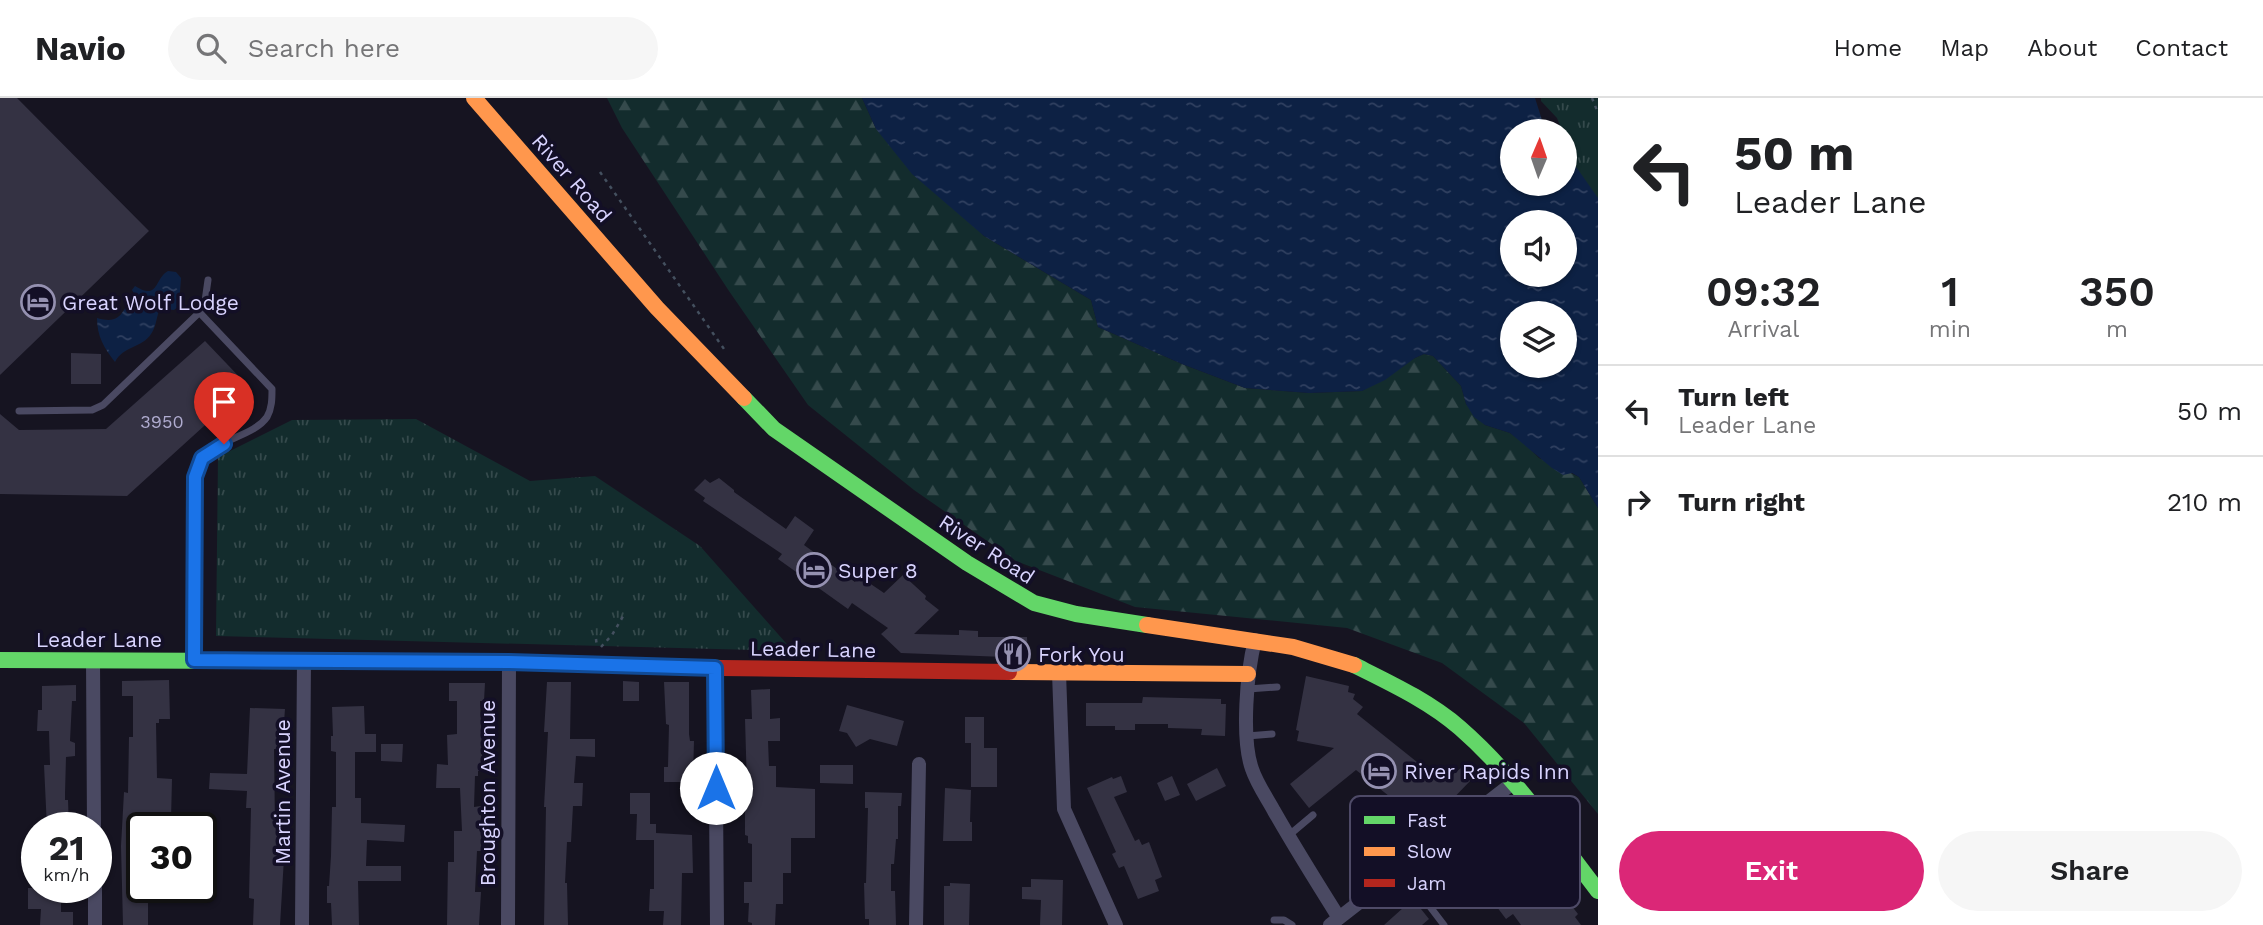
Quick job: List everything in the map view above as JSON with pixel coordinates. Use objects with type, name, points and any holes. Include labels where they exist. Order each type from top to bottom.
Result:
[{"type":"main road","name":"River Road","points":[[474,98],[657,307],[774,429],[967,563],[1034,603],[1076,614],[1255,640],[1330,656],[1371,673],[1408,692],[1458,726],[1525,796]]},
{"type":"main road","name":"Leader Lane","points":[[0,660],[509,662],[1059,673],[1248,682]]},
{"type":"main road","name":"River Road","points":[[1580,868],[1598,891]]},
{"type":"street","points":[[1255,640],[1248,682],[1247,736],[1252,770],[1334,922],[1352,908]]},
{"type":"street","points":[[93,660],[94,812]]},
{"type":"street","name":"Martin Avenue","points":[[302,925],[304,660]]},
{"type":"street","name":"Broughton Avenue","points":[[508,925],[509,662]]},
{"type":"street","points":[[715,668],[717,925]]},
{"type":"street","points":[[1059,673],[1064,809],[1116,925]]},
{"type":"street","points":[[916,925],[919,764]]},
{"type":"street","points":[[1496,796],[1514,782]]},
{"type":"street","points":[[95,903],[95,925]]},
{"type":"lane","points":[[19,411],[92,410],[103,405],[200,313],[206,302],[208,279]]},
{"type":"lane","points":[[194,660],[196,470],[206,453],[263,421],[270,408],[272,389],[200,313]]},
{"type":"lane","points":[[1248,682],[1277,687]]},
{"type":"lane","points":[[1247,736],[1272,734]]},
{"type":"lane","points":[[1288,836],[1313,815]]},
{"type":"lane","points":[[1431,908],[1444,925]]},
{"type":"lane","points":[[1274,920],[1284,920],[1292,925]]},
{"type":"path","points":[[1592,98],[1598,113]]},
{"type":"path","points":[[600,172],[730,358]]},
{"type":"path","points":[[597,651],[612,635],[625,613]]},
{"type":"green space","points":[[607,98],[862,98],[876,129],[984,236],[1091,300],[1098,327],[1245,388],[1309,393],[1362,391],[1415,358],[1424,354],[1433,356],[1461,386],[1466,404],[1485,425],[1510,433],[1539,458],[1579,477],[1598,508],[1598,814],[1524,723],[1442,663],[1347,628],[1135,607],[1016,561],[914,490],[808,405],[622,128]]},
{"type":"green space","points":[[1541,98],[1598,98],[1598,210],[1588,203],[1577,171],[1577,119],[1557,119]]},
{"type":"green space","points":[[416,419],[530,481],[595,476],[700,546],[793,651],[216,636],[218,457],[292,420]]},
{"type":"water","points":[[862,98],[1535,98],[1542,119],[1500,119],[1500,196],[1577,196],[1577,168],[1598,198],[1598,508],[1579,477],[1572,473],[1563,475],[1510,433],[1485,425],[1474,417],[1466,404],[1461,386],[1433,356],[1424,354],[1415,358],[1385,380],[1362,391],[1309,393],[1245,388],[1098,327],[1091,300],[984,236],[912,174],[876,129]]},
{"type":"water","points":[[168,271],[176,272],[181,278],[179,306],[174,310],[159,311],[154,329],[147,339],[123,353],[115,362],[102,342],[97,318],[117,318],[135,295],[132,290],[135,286],[152,290]]},
{"type":"building","name":"Great Wolf Lodge","points":[[0,98],[17,98],[149,231],[0,375]]},
{"type":"building","name":"Great Wolf Lodge","points":[[205,341],[248,386],[127,496],[0,494],[0,414],[19,430],[106,429]]},
{"type":"building","points":[[71,353],[101,354],[101,384],[71,384]]},
{"type":"building","points":[[719,478],[786,529],[795,516],[814,530],[804,545],[855,582],[859,576],[884,593],[903,575],[939,610],[914,634],[959,635],[959,630],[978,631],[978,637],[1027,637],[1028,658],[901,653],[881,634],[888,628],[852,603],[848,609],[778,559],[782,554],[703,501],[705,498],[694,490],[705,479],[710,483]]},
{"type":"building","points":[[1306,676],[1349,686],[1348,692],[1355,694],[1353,699],[1363,707],[1357,714],[1437,778],[1443,771],[1451,776],[1461,768],[1473,778],[1456,796],[1389,796],[1356,770],[1309,808],[1290,784],[1334,748],[1297,741],[1299,731],[1296,730]]},
{"type":"building","points":[[169,680],[170,719],[159,719],[159,723],[156,723],[157,778],[172,779],[171,812],[126,812],[126,903],[148,903],[148,925],[123,925],[121,846],[124,792],[128,793],[129,737],[133,737],[133,696],[122,696],[122,681]]},
{"type":"building","points":[[623,681],[639,682],[639,701],[623,701]]},
{"type":"building","points":[[547,682],[571,682],[570,739],[595,739],[595,757],[576,756],[574,783],[583,783],[582,806],[573,806],[571,842],[567,842],[565,883],[568,925],[544,925],[544,807],[548,732],[544,732]]},
{"type":"building","points":[[664,682],[689,682],[689,734],[690,741],[694,741],[693,778],[689,777],[689,782],[664,782],[664,767],[668,767],[669,725],[666,724]]},
{"type":"building","points":[[449,683],[485,683],[484,701],[480,701],[483,771],[478,771],[478,776],[475,776],[474,807],[481,806],[482,822],[475,892],[481,892],[479,925],[447,925],[448,862],[454,862],[454,831],[462,831],[460,788],[436,788],[437,764],[448,765],[447,735],[457,734],[457,701],[449,701]]},
{"type":"building","points":[[76,685],[76,701],[72,701],[70,741],[75,743],[75,756],[66,757],[65,800],[68,800],[68,812],[46,812],[44,765],[50,765],[49,731],[37,731],[38,710],[42,710],[42,686]]},
{"type":"building","points":[[770,689],[770,719],[780,718],[780,741],[768,741],[769,766],[776,766],[776,787],[815,789],[815,838],[791,838],[791,873],[783,873],[783,904],[776,904],[775,925],[752,925],[748,922],[749,903],[744,903],[744,882],[752,882],[752,844],[748,843],[748,836],[745,835],[745,719],[752,719],[751,690]]},
{"type":"building","points":[[1143,697],[1221,699],[1221,704],[1226,704],[1225,736],[1201,735],[1202,729],[1168,728],[1168,724],[1135,724],[1135,730],[1115,730],[1115,726],[1086,726],[1086,703],[1142,703]]},
{"type":"building","points":[[847,705],[904,721],[897,746],[870,739],[856,747],[847,733],[839,731]]},
{"type":"building","points":[[364,706],[365,734],[376,734],[376,752],[355,752],[355,798],[361,798],[361,823],[405,825],[404,842],[367,840],[366,866],[401,866],[401,881],[358,881],[359,925],[332,925],[331,903],[327,903],[327,886],[332,807],[336,807],[336,752],[331,751],[332,707]]},
{"type":"building","points":[[250,708],[285,709],[282,749],[274,749],[275,826],[277,834],[283,834],[284,858],[280,925],[253,925],[254,899],[249,898],[251,808],[246,808],[247,791],[209,789],[210,773],[247,774]]},
{"type":"building","points":[[965,717],[984,717],[984,748],[997,748],[997,787],[971,787],[971,743],[965,743]]},
{"type":"building","points":[[381,744],[403,744],[402,762],[381,761]]},
{"type":"building","points":[[820,765],[853,765],[853,784],[820,783]]},
{"type":"building","points":[[1217,768],[1226,786],[1196,801],[1187,784]]},
{"type":"building","points":[[1121,776],[1127,792],[1114,797],[1135,841],[1139,839],[1142,845],[1149,842],[1162,877],[1155,880],[1159,891],[1138,899],[1124,866],[1119,868],[1112,854],[1116,852],[1087,788]]},
{"type":"building","points":[[1172,776],[1180,795],[1165,801],[1157,783]]},
{"type":"building","points":[[945,788],[971,790],[972,841],[943,841]]},
{"type":"building","points":[[865,792],[902,793],[901,806],[898,806],[898,839],[894,864],[891,864],[891,891],[895,891],[896,925],[869,925],[869,919],[865,919],[868,808],[865,808]]},
{"type":"building","points":[[630,793],[650,793],[650,824],[656,824],[656,833],[692,835],[693,873],[682,873],[681,925],[663,925],[664,911],[649,911],[650,889],[654,889],[654,840],[636,840],[637,814],[630,814]]},
{"type":"building","points":[[1031,879],[1063,880],[1062,925],[1040,925],[1041,900],[1022,899],[1022,887],[1031,887]]},
{"type":"building","points":[[950,883],[970,884],[969,925],[944,925],[944,886],[950,886]]},
{"type":"building","points":[[28,903],[61,903],[61,912],[73,912],[73,925],[40,925],[41,909],[28,909]]},
{"type":"building","points":[[1403,908],[1420,908],[1429,919],[1422,925],[1384,925]]},
{"type":"building","points":[[1498,908],[1573,908],[1578,914],[1575,917],[1581,925],[1521,925],[1513,914],[1506,919]]},
{"type":"traffic: fast","points":[[744,398],[774,429],[967,563],[1034,603],[1076,614],[1147,625]]},
{"type":"traffic: fast","points":[[0,660],[509,662],[721,668]]},
{"type":"traffic: fast","points":[[1354,665],[1409,693],[1460,728],[1480,746],[1524,796]]},
{"type":"traffic: fast","points":[[1580,867],[1598,891]]},
{"type":"traffic: slow","points":[[474,98],[657,308],[744,398]]},
{"type":"traffic: slow","points":[[1147,625],[1293,647],[1354,665]]},
{"type":"traffic: slow","points":[[1009,672],[1248,674]]},
{"type":"traffic: jam","points":[[721,668],[1009,672]]},
{"type":"place","name":"Great Wolf Lodge","points":[[38,302]]},
{"type":"place","name":"Super 8","points":[[814,570]]},
{"type":"place","name":"Fork You","points":[[1013,654]]},
{"type":"place","name":"River Rapids Inn","points":[[1379,771]]},
{"type":"route","points":[[224,444],[206,453],[198,463],[195,477],[194,660],[509,662],[715,668],[716,788]]}]
